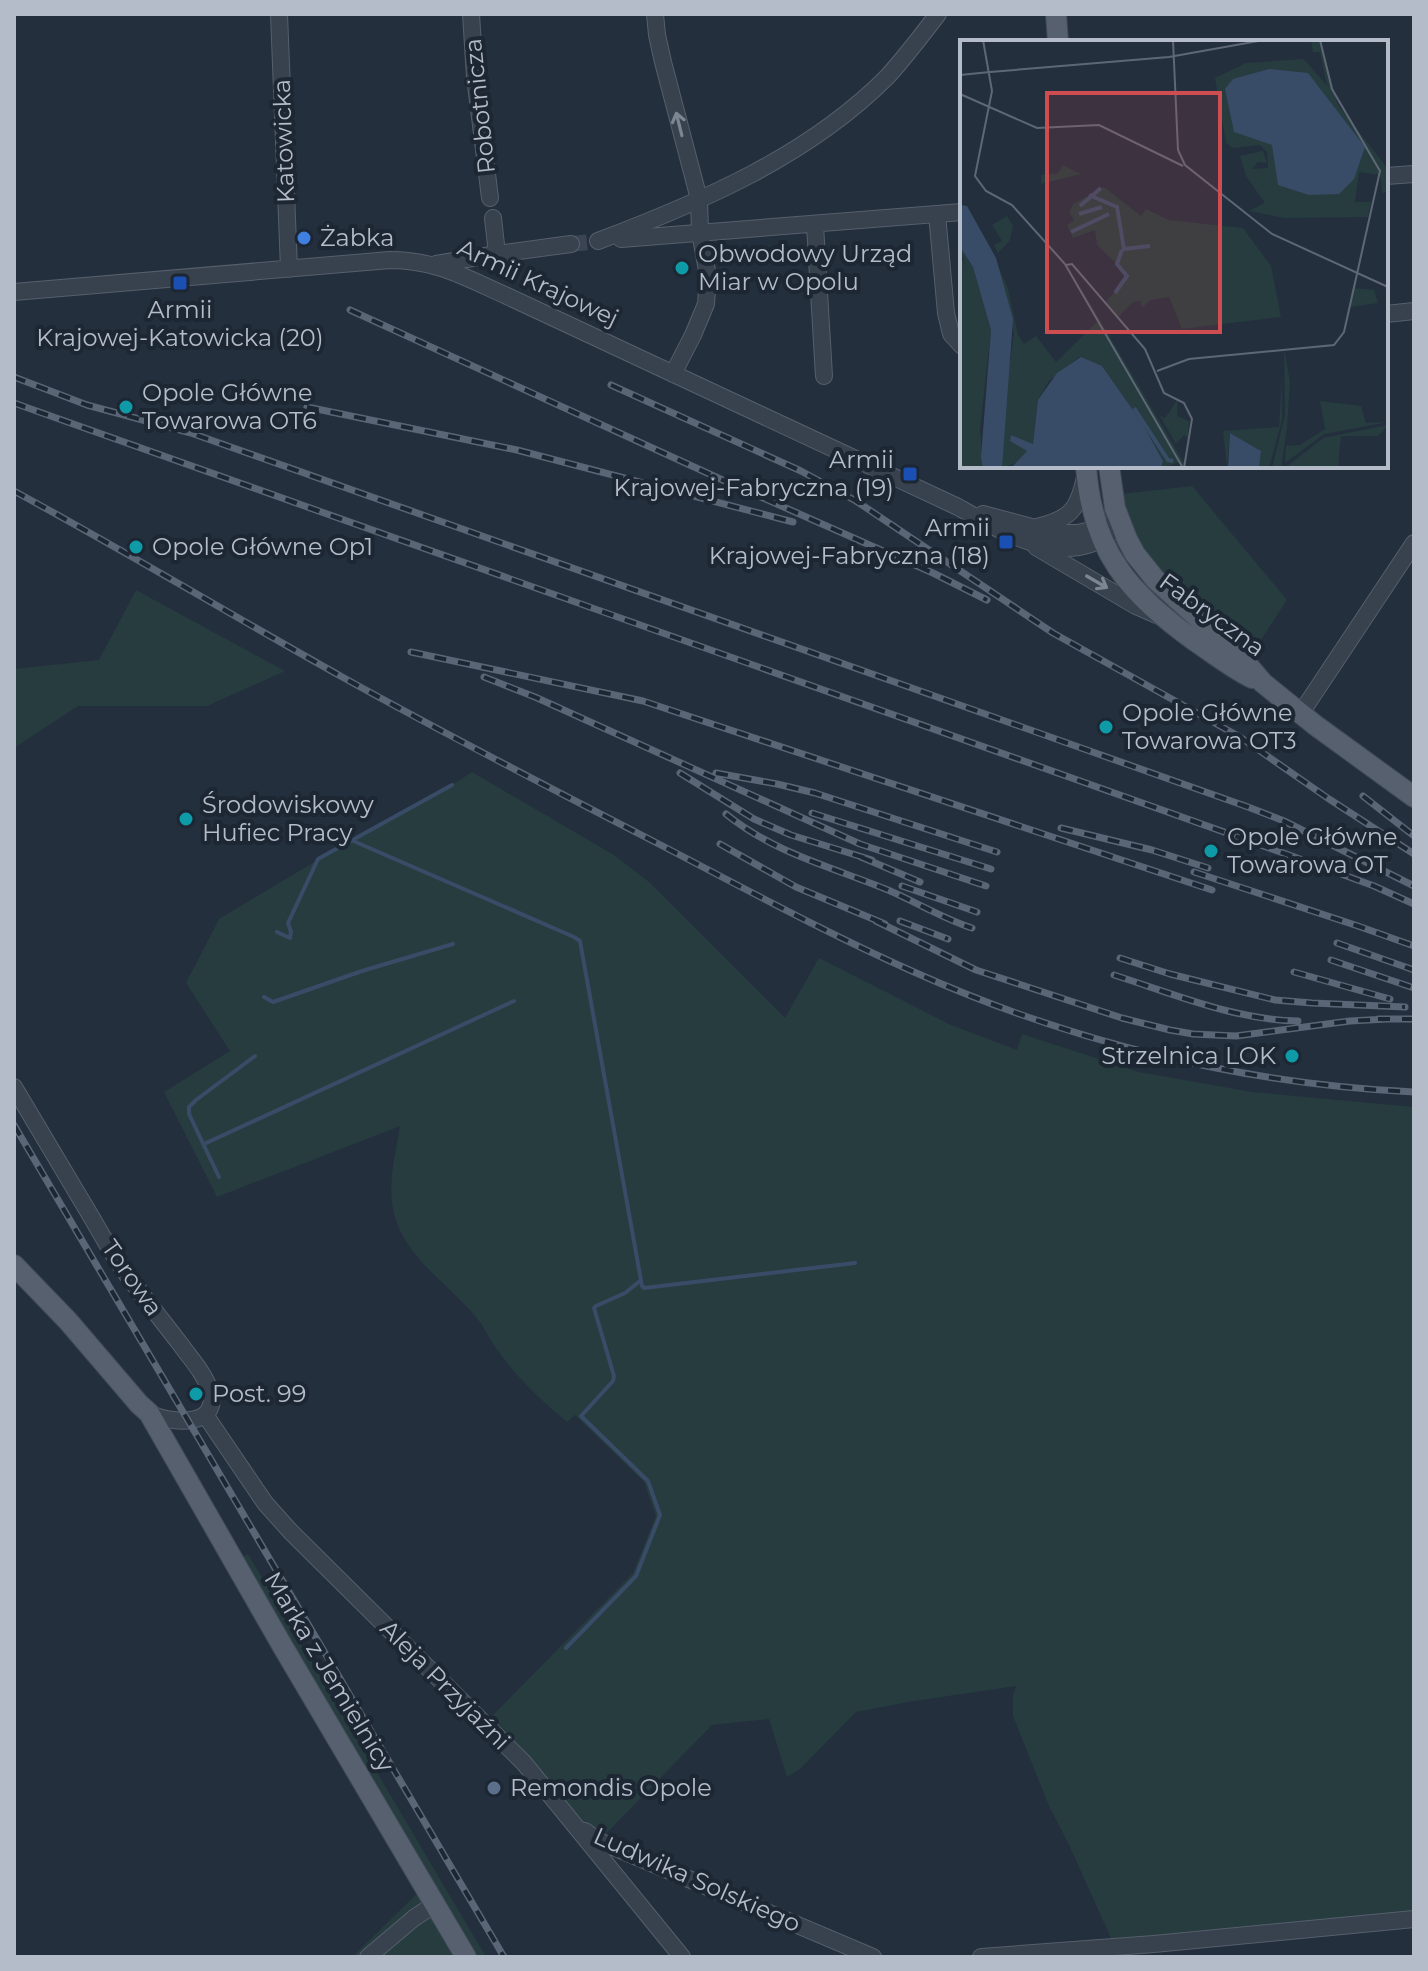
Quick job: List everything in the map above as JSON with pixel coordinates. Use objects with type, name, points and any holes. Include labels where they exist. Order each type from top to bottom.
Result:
[{"type":"main road","points":[[1056,14],[1058,40]]},
{"type":"main road","name":"Fabryczna","points":[[1109,468],[1114,504],[1135,554],[1155,579],[1246,662],[1263,683]]},
{"type":"main road","name":"Fabryczna","points":[[1086,469],[1100,534],[1126,580],[1164,618],[1235,669],[1263,683]]},
{"type":"main road","points":[[1263,683],[1414,797]]},
{"type":"main road","name":"Marka z Jemielnicy","points":[[14,1265],[149,1413],[466,1957]]},
{"type":"street","name":"Katowicka","points":[[279,14],[289,269]]},
{"type":"street","name":"Robotnicza","points":[[471,14],[475,77],[490,198]]},
{"type":"street","points":[[655,14],[663,62],[699,199],[700,232],[708,276],[706,304],[673,374]]},
{"type":"street","points":[[938,14],[886,77],[821,133],[759,170],[699,199],[594,242],[960,212]]},
{"type":"street","points":[[1388,176],[1414,174]]},
{"type":"street","points":[[937,214],[946,313],[951,334],[960,344]]},
{"type":"street","points":[[493,218],[497,254]]},
{"type":"street","points":[[815,225],[824,376]]},
{"type":"street","points":[[434,264],[571,244]]},
{"type":"street","name":"Armii Krajowej","points":[[14,292],[390,260],[434,264],[958,507],[994,527],[1033,536],[1100,534],[1121,525]]},
{"type":"street","points":[[1388,314],[1414,311]]},
{"type":"street","points":[[1086,469],[1081,496],[1074,510],[1033,536],[1136,606],[1164,618]]},
{"type":"street","points":[[1301,713],[1414,543]]},
{"type":"street","name":"Torowa","points":[[14,1087],[119,1263],[198,1367],[211,1392],[212,1403],[206,1416]]},
{"type":"street","points":[[149,1413],[158,1418],[188,1421],[206,1416]]},
{"type":"street","name":"Aleja Przyjaźni","points":[[206,1416],[265,1503],[524,1763],[682,1957]]},
{"type":"street","name":"Ludwika Solskiego","points":[[569,1818],[599,1841],[873,1957]]},
{"type":"street","points":[[368,1957],[435,1904]]},
{"type":"street","points":[[981,1957],[1414,1919]]},
{"type":"green space","points":[[1192,486],[1287,600],[1251,655],[1159,573],[1134,536],[1121,494]]},
{"type":"green space","points":[[136,590],[285,671],[207,706],[78,706],[14,748],[14,669],[99,660]]},
{"type":"green space","points":[[472,772],[614,855],[649,882],[785,1018],[819,958],[951,1025],[1017,1050],[1022,1034],[1139,1072],[1252,1092],[1414,1107],[1414,1919],[1115,1947],[1049,1806],[1013,1716],[1016,1686],[856,1712],[800,1769],[787,1777],[769,1719],[712,1725],[593,1847],[484,1724],[633,1573],[656,1516],[644,1482],[575,1415],[567,1422],[531,1389],[506,1362],[475,1316],[403,1237],[392,1199],[392,1174],[400,1126],[217,1197],[164,1092],[230,1051],[186,983],[219,919]]},
{"type":"green space","points":[[248,1554],[486,1957],[352,1957],[425,1886],[234,1563]]},
{"type":"waterway","points":[[277,932],[290,938],[288,923],[318,859],[452,785]]},
{"type":"waterway","points":[[351,840],[580,941],[644,1288],[855,1263]]},
{"type":"waterway","points":[[264,997],[273,1002],[453,944]]},
{"type":"waterway","points":[[204,1144],[514,1001]]},
{"type":"waterway","points":[[219,1177],[189,1114],[189,1107],[255,1056]]},
{"type":"waterway","points":[[566,1648],[636,1576],[660,1515],[648,1481],[581,1416],[613,1381],[614,1376],[594,1308],[625,1293],[640,1281]]},
{"type":"tunnel","points":[[571,244],[591,242]]},
{"type":"railway","points":[[350,310],[987,600]]},
{"type":"railway","points":[[14,377],[87,405],[191,433],[1248,807],[1284,821],[1414,886]]},
{"type":"railway","points":[[611,385],[801,471],[856,501],[1053,633],[1240,737],[1414,854]]},
{"type":"railway","points":[[14,403],[1289,855],[1414,904]]},
{"type":"railway","points":[[307,407],[517,450],[793,522]]},
{"type":"railway","points":[[14,491],[420,719],[781,908],[914,972],[1034,1019],[1158,1055],[1285,1080],[1414,1092]]},
{"type":"railway","points":[[411,652],[643,701],[1212,890]]},
{"type":"railway","points":[[484,677],[535,697],[860,844],[986,886]]},
{"type":"railway","points":[[680,773],[754,819],[791,835],[872,860]]},
{"type":"railway","points":[[716,773],[815,793],[997,852]]},
{"type":"railway","points":[[1363,796],[1414,836]]},
{"type":"railway","points":[[812,813],[991,869]]},
{"type":"railway","points":[[726,814],[744,828],[784,849],[888,890],[972,928]]},
{"type":"railway","points":[[1061,828],[1152,850],[1208,868]]},
{"type":"railway","points":[[720,844],[796,887],[885,924]]},
{"type":"railway","points":[[861,857],[920,882]]},
{"type":"railway","points":[[1194,872],[1414,946]]},
{"type":"railway","points":[[902,886],[977,912]]},
{"type":"railway","points":[[876,921],[976,970],[1122,1018],[1170,1030],[1236,1036],[1387,1019]]},
{"type":"railway","points":[[900,921],[948,939]]},
{"type":"railway","points":[[1337,943],[1414,970]]},
{"type":"railway","points":[[1120,958],[1275,1000],[1405,1007]]},
{"type":"railway","points":[[1331,960],[1414,988]]},
{"type":"railway","points":[[1294,972],[1390,999]]},
{"type":"railway","points":[[1114,975],[1228,1011],[1274,1020],[1298,1021]]},
{"type":"railway","points":[[1378,1019],[1414,1019]]},
{"type":"railway","points":[[14,1125],[504,1957]]},
{"type":"place","name":"Żabka","points":[[304,238]]},
{"type":"place","name":"Obwodowy Urząd Miar w Opolu","points":[[682,268]]},
{"type":"place","name":"Armii Krajowej-Katowicka (20)","points":[[180,283]]},
{"type":"place","name":"Opole Główne Towarowa OT6","points":[[126,407]]},
{"type":"place","name":"Armii Krajowej-Fabryczna (19)","points":[[910,474]]},
{"type":"place","name":"Armii Krajowej-Fabryczna (18)","points":[[1006,542]]},
{"type":"place","name":"Opole Główne Op1","points":[[136,547]]},
{"type":"place","name":"Opole Główne Towarowa OT3","points":[[1106,727]]},
{"type":"place","name":"Środowiskowy Hufiec Pracy","points":[[186,819]]},
{"type":"place","name":"Opole Główne Towarowa OT","points":[[1211,851]]},
{"type":"place","name":"Strzelnica LOK","points":[[1292,1056]]},
{"type":"place","name":"Post. 99","points":[[196,1394]]},
{"type":"place","name":"Remondis Opole","points":[[494,1788]]}]
